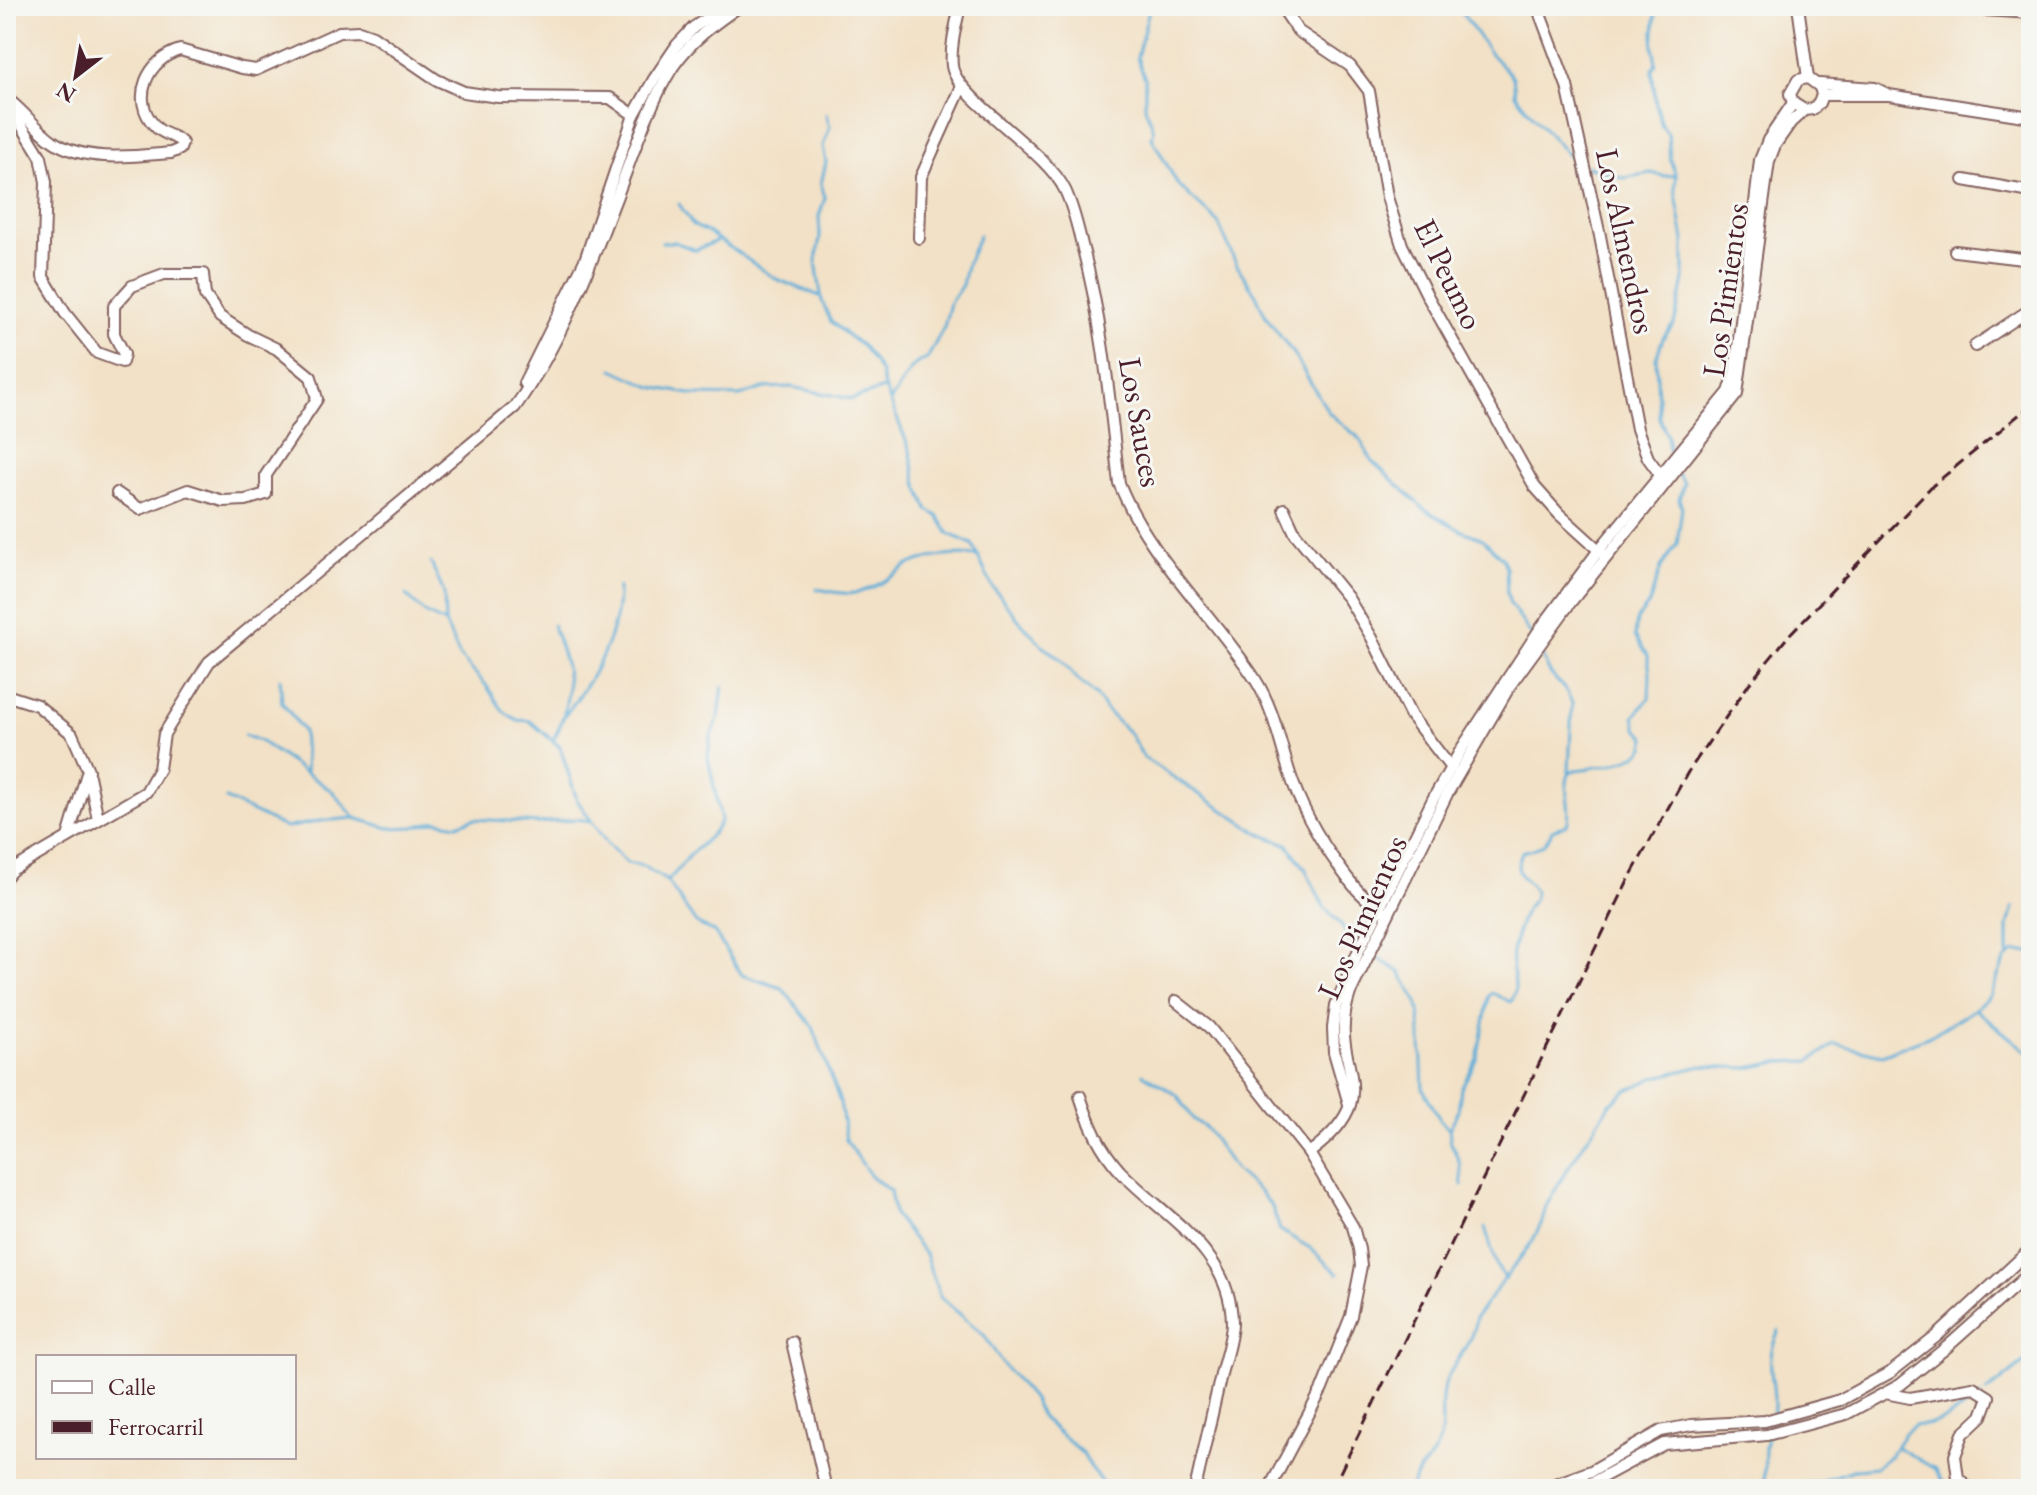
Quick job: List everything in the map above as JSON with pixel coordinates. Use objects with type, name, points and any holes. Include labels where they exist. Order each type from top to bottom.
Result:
[{"type":"street","points":[[524,383],[585,260],[634,115],[677,45],[694,27],[726,6]]},
{"type":"street","points":[[6,877],[12,870],[146,792],[159,769],[164,734],[209,662],[515,407],[531,384],[581,288],[647,118],[673,67],[698,36],[740,6]]},
{"type":"street","points":[[919,238],[921,177],[962,86],[952,66],[960,6]]},
{"type":"street","name":"El Peumo","points":[[1281,6],[1298,31],[1350,66],[1369,91],[1387,197],[1395,226],[1417,277],[1535,487],[1603,554]]},
{"type":"street","name":"Los Almendros","points":[[1537,6],[1567,86],[1603,249],[1637,429],[1648,458],[1663,480]]},
{"type":"street","points":[[1798,6],[1808,78],[1820,89],[1875,88],[1889,95],[2031,117]]},
{"type":"street","points":[[1923,6],[2031,13]]},
{"type":"street","points":[[6,100],[64,148],[92,155],[171,153],[180,149],[182,143],[157,129],[143,104],[142,92],[157,61],[180,50],[256,70],[349,30],[373,36],[437,80],[464,92],[498,97],[601,96],[610,98],[634,115]]},
{"type":"street","points":[[1808,78],[1798,80],[1791,88],[1793,103],[1804,110],[1816,106],[1820,89]]},
{"type":"street","name":"Los Sauces","points":[[962,86],[1041,159],[1064,187],[1089,271],[1119,483],[1126,500],[1152,542],[1255,680],[1275,723],[1302,806],[1322,843],[1360,896],[1383,910]]},
{"type":"street","points":[[6,100],[41,157],[46,182],[43,277],[65,313],[97,353],[122,362],[124,354],[114,334],[114,306],[132,286],[164,274],[203,274],[205,295],[220,317],[277,349],[311,377],[317,399],[266,475],[266,494],[246,500],[223,501],[188,490],[140,509],[117,493]]},
{"type":"street","name":"Los Pimientos","points":[[1383,910],[1451,768],[1538,632],[1663,480],[1732,384],[1760,160],[1768,140],[1793,103]]},
{"type":"street","name":"Los Pimientos","points":[[1663,480],[1731,404],[1740,386],[1766,172],[1775,145],[1804,110]]},
{"type":"street","points":[[1964,180],[2031,192]]},
{"type":"street","points":[[1955,251],[2031,260]]},
{"type":"street","points":[[1975,346],[2031,309]]},
{"type":"street","points":[[1284,509],[1295,533],[1348,598],[1411,716],[1451,768]]},
{"type":"street","name":"Los Pimientos","points":[[1309,1153],[1337,1131],[1350,1105],[1334,1052],[1334,1017],[1344,984],[1486,725],[1603,554]]},
{"type":"street","points":[[6,695],[37,705],[72,734],[88,770],[98,819]]},
{"type":"street","points":[[68,837],[88,770]]},
{"type":"street","points":[[1176,1001],[1209,1027],[1309,1153],[1353,1227],[1359,1249],[1360,1276],[1351,1316],[1322,1389],[1269,1489]]},
{"type":"street","points":[[1080,1096],[1103,1148],[1119,1169],[1212,1257],[1229,1294],[1232,1325],[1195,1489]]},
{"type":"street","points":[[1547,1488],[1591,1471],[1661,1431],[1691,1425],[1765,1421],[1840,1400],[1891,1372],[1937,1336],[2031,1249]]},
{"type":"street","points":[[1580,1489],[1664,1444],[1767,1435],[1846,1414],[1900,1385],[2031,1272]]},
{"type":"street","points":[[792,1342],[826,1489]]},
{"type":"street","points":[[1885,1393],[1910,1398],[1973,1387],[1989,1397],[1982,1416],[1963,1434],[1955,1456],[1958,1478],[1970,1489]]},
{"type":"waterway","points":[[1150,6],[1137,57],[1145,79],[1145,107],[1154,130],[1152,138],[1178,185],[1218,222],[1236,264],[1266,317],[1292,352],[1329,413],[1359,438],[1372,461],[1423,508],[1460,530],[1483,539],[1502,558],[1510,604],[1532,636]]},
{"type":"waterway","points":[[1457,6],[1490,53],[1513,77],[1515,94],[1568,155],[1580,163]]},
{"type":"waterway","points":[[1656,6],[1653,47],[1656,63],[1652,71],[1656,104],[1662,126],[1668,134],[1670,160],[1676,175],[1675,189],[1684,240],[1684,280],[1678,308],[1674,324],[1663,338],[1656,359],[1659,418],[1667,435],[1670,459]]},
{"type":"waterway","points":[[826,114],[830,127],[823,146],[826,162],[821,184],[825,198],[819,216],[816,261],[822,301],[831,322],[863,347],[881,373],[910,450],[917,484],[928,510],[938,516],[949,534],[972,544],[992,586],[1018,619],[1096,695],[1105,709],[1130,734],[1144,758],[1260,834],[1287,844],[1305,868],[1323,905],[1351,942],[1400,972],[1417,1001],[1420,1014],[1423,1089],[1449,1129]]},
{"type":"waterway","points":[[1587,166],[1623,178],[1651,173],[1676,175]]},
{"type":"waterway","points":[[679,204],[693,225],[776,279],[820,296]]},
{"type":"waterway","points":[[891,400],[911,369],[927,359],[944,327],[950,303],[962,285],[979,235]]},
{"type":"waterway","points":[[662,242],[674,242],[696,250],[719,240]]},
{"type":"waterway","points":[[613,369],[652,387],[695,395],[740,396],[764,388],[791,387],[852,399],[884,389]]},
{"type":"waterway","points":[[1462,1185],[1460,1163],[1451,1143],[1449,1129],[1458,1112],[1461,1088],[1477,1059],[1489,996],[1492,993],[1511,1002],[1514,995],[1512,952],[1521,922],[1535,895],[1519,871],[1522,852],[1541,846],[1552,830],[1567,825],[1569,774],[1575,770],[1623,761],[1645,747],[1646,737],[1637,729],[1634,717],[1649,698],[1650,675],[1648,656],[1635,636],[1637,619],[1649,604],[1661,567],[1677,544],[1682,508],[1679,499],[1684,483],[1677,473]]},
{"type":"waterway","points":[[817,589],[855,593],[875,586],[922,560],[951,555],[979,556]]},
{"type":"waterway","points":[[431,563],[444,593],[445,623],[460,657],[486,685],[503,711],[517,720],[530,721],[560,747],[577,800],[608,845],[627,863],[643,866],[667,881],[696,923],[714,932],[742,975],[782,988],[813,1027],[840,1102],[846,1140],[870,1175],[890,1191],[894,1214],[925,1254],[940,1297],[984,1335],[1004,1366],[1032,1398],[1042,1418],[1082,1453],[1092,1471],[1108,1489]]},
{"type":"waterway","points":[[562,719],[602,657],[614,623],[618,587]]},
{"type":"waterway","points":[[406,595],[426,614],[445,623]]},
{"type":"waterway","points":[[553,625],[565,662],[568,685],[564,714],[553,740]]},
{"type":"waterway","points":[[1539,650],[1550,673],[1567,692],[1572,703],[1569,772]]},
{"type":"waterway","points":[[280,679],[282,702],[303,731],[306,772]]},
{"type":"waterway","points":[[667,881],[712,834],[721,820],[708,757],[723,686]]},
{"type":"waterway","points":[[244,735],[260,741],[332,791],[354,817]]},
{"type":"waterway","points":[[226,799],[286,828],[355,818],[389,828],[414,827],[436,821],[457,825],[473,819],[539,823],[577,819],[590,821]]},
{"type":"waterway","points":[[2008,957],[2008,926],[2013,907]]},
{"type":"waterway","points":[[1412,1489],[1416,1475],[1434,1453],[1440,1440],[1443,1391],[1470,1338],[1476,1317],[1532,1242],[1546,1206],[1610,1104],[1626,1091],[1656,1077],[1702,1066],[1748,1068],[1778,1062],[1810,1061],[1835,1044],[1882,1055],[1930,1036],[1975,1009],[1990,996],[2004,961],[2014,952],[2031,952]]},
{"type":"waterway","points":[[1975,1009],[2031,1055]]},
{"type":"waterway","points":[[1143,1074],[1177,1095],[1193,1119],[1207,1129],[1235,1170],[1272,1207],[1280,1230],[1310,1248],[1338,1274]]},
{"type":"waterway","points":[[1485,1227],[1497,1267],[1506,1279]]},
{"type":"waterway","points":[[1763,1487],[1766,1444],[1774,1406],[1771,1361],[1779,1331]]},
{"type":"waterway","points":[[1987,1392],[2031,1357]]},
{"type":"waterway","points":[[1750,1489],[1819,1482],[1855,1469],[1876,1467],[1890,1456],[1905,1433],[1915,1425],[1942,1420],[1981,1396]]},
{"type":"waterway","points":[[1897,1447],[1935,1469],[1942,1481],[1954,1489]]},
{"type":"railway","points":[[1332,1489],[1630,877],[1688,772],[1749,684],[1790,634],[1931,487],[2031,405]]}]
